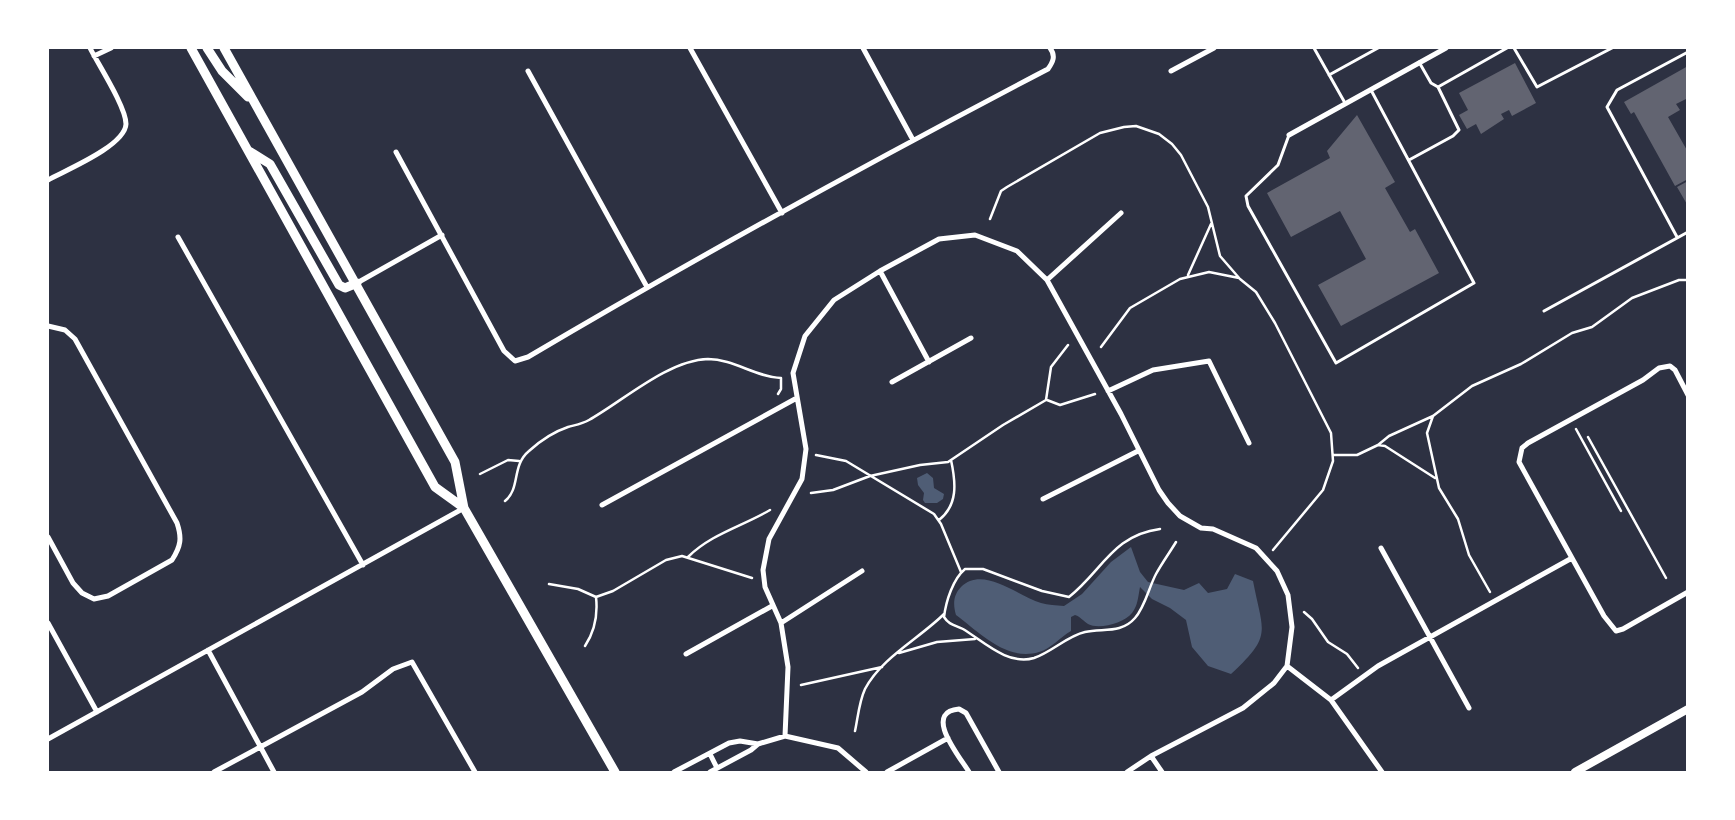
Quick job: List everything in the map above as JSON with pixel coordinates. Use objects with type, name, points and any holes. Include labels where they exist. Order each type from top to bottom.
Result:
[{"type":"main road","points":[[191,48],[435,487],[464,508]]},
{"type":"main road","points":[[207,48],[222,71],[255,104]]},
{"type":"main road","points":[[224,48],[357,283],[455,462],[464,508],[615,772]]},
{"type":"main road","points":[[247,149],[270,164],[339,285],[345,288],[357,283]]},
{"type":"street","points":[[48,180],[109,147],[119,139],[124,131],[125,115],[90,48]]},
{"type":"street","points":[[94,56],[111,48]]},
{"type":"street","points":[[690,48],[782,213]]},
{"type":"street","points":[[863,48],[913,140]]},
{"type":"street","points":[[396,152],[504,352],[515,361],[528,357],[647,286],[913,140],[1048,69],[1053,61],[1053,52],[1050,48]]},
{"type":"street","points":[[1171,71],[1203,50],[1214,48]]},
{"type":"street","points":[[1288,135],[1446,48]]},
{"type":"street","points":[[528,71],[647,286]]},
{"type":"street","points":[[1047,280],[1121,213]]},
{"type":"street","points":[[357,283],[442,235]]},
{"type":"street","points":[[785,736],[788,666],[781,623],[765,587],[763,570],[765,554],[770,539],[802,479],[806,448],[792,373],[805,336],[834,300],[880,271],[939,239],[975,236],[1017,251],[1047,280],[1108,391],[1159,490],[1180,516],[1201,528],[1213,529],[1256,548],[1277,571],[1288,595],[1292,627],[1287,666],[1274,684],[1242,708],[1151,756],[1127,772]]},
{"type":"street","points":[[178,237],[363,565]]},
{"type":"street","points":[[880,271],[929,362]]},
{"type":"street","points":[[48,326],[65,330],[74,339],[177,523],[181,537],[179,550],[172,560],[108,596],[94,599],[82,593],[73,583],[48,537]]},
{"type":"street","points":[[892,382],[971,338]]},
{"type":"street","points":[[1108,391],[1152,370],[1208,361],[1249,443]]},
{"type":"street","points":[[1688,395],[1675,370],[1670,366],[1664,366],[1522,448],[1520,454],[1521,467],[1604,616],[1616,631],[1688,592]]},
{"type":"street","points":[[602,505],[796,399]]},
{"type":"street","points":[[1043,499],[1138,451]]},
{"type":"street","points":[[48,739],[464,508]]},
{"type":"street","points":[[1381,548],[1469,708]]},
{"type":"street","points":[[1331,700],[1378,666],[1572,558]]},
{"type":"street","points":[[781,623],[862,571]]},
{"type":"street","points":[[686,654],[772,606]]},
{"type":"street","points":[[48,623],[97,712]]},
{"type":"street","points":[[208,650],[274,772]]},
{"type":"street","points":[[214,772],[362,692],[393,669],[412,662],[474,772]]},
{"type":"street","points":[[1287,666],[1331,700],[1382,772]]},
{"type":"street","points":[[969,772],[948,738],[942,723],[944,716],[951,709],[959,709],[966,713],[998,772]]},
{"type":"street","points":[[1575,772],[1688,709]]},
{"type":"street","points":[[710,772],[758,744],[785,736],[838,748],[866,772]]},
{"type":"street","points":[[887,772],[948,738]]},
{"type":"street","points":[[674,772],[734,742],[758,744]]},
{"type":"street","points":[[710,754],[718,768]]},
{"type":"street","points":[[1151,756],[1162,772]]},
{"type":"lane","points":[[1314,48],[1345,103]]},
{"type":"lane","points":[[1329,74],[1378,48]]},
{"type":"lane","points":[[1438,87],[1507,48]]},
{"type":"lane","points":[[1514,48],[1537,88],[1612,48]]},
{"type":"lane","points":[[1677,237],[1607,107],[1618,90],[1688,52]]},
{"type":"lane","points":[[1409,160],[1454,136],[1459,130],[1438,87],[1431,83],[1419,62]]},
{"type":"lane","points":[[1288,135],[1278,165],[1246,196],[1248,206],[1336,362],[1474,283],[1371,89]]},
{"type":"lane","points":[[1544,311],[1688,232]]},
{"type":"path","points":[[990,219],[1001,192],[1007,186],[1100,134],[1136,126],[1159,134],[1172,144],[1181,155],[1208,207],[1220,256],[1240,279],[1256,292],[1275,323],[1315,398],[1331,433],[1334,455],[1330,476],[1323,490],[1273,550]]},
{"type":"path","points":[[1188,275],[1211,224]]},
{"type":"path","points":[[1101,347],[1121,318],[1136,303],[1188,275],[1209,272],[1240,279]]},
{"type":"path","points":[[1334,455],[1357,455],[1378,446],[1389,436],[1432,416],[1472,386],[1521,364],[1572,333],[1592,327],[1632,298],[1680,280],[1688,280]]},
{"type":"path","points":[[811,493],[832,490],[868,476],[951,460],[1003,425],[1046,400],[1052,367],[1068,345]]},
{"type":"path","points":[[504,501],[513,490],[519,461],[550,435],[584,422],[657,378],[696,361],[722,360],[755,374],[781,378],[781,389],[778,394]]},
{"type":"path","points":[[1046,400],[1060,405],[1095,394]]},
{"type":"path","points":[[1432,416],[1427,433],[1439,488],[1458,519],[1469,555],[1490,592]]},
{"type":"path","points":[[1576,430],[1621,512]]},
{"type":"path","points":[[1588,437],[1666,578]]},
{"type":"path","points":[[1378,446],[1394,450],[1436,478]]},
{"type":"path","points":[[816,456],[840,458],[934,514],[939,520],[962,572]]},
{"type":"path","points":[[480,474],[508,460],[519,461]]},
{"type":"path","points":[[939,520],[948,513],[953,500],[954,475],[951,460]]},
{"type":"path","points":[[688,557],[708,540],[747,523],[770,510]]},
{"type":"path","points":[[855,731],[866,689],[896,654],[920,637],[944,614],[952,589],[962,572],[971,567],[983,569],[1001,577],[1070,597],[1106,557],[1120,545],[1140,533],[1160,529]]},
{"type":"path","points":[[944,614],[946,620],[951,625],[963,629],[975,639],[1010,657],[1019,659],[1036,657],[1078,634],[1106,632],[1123,626],[1135,618],[1156,573],[1176,542]]},
{"type":"path","points":[[549,584],[578,589],[596,597],[620,587],[674,557],[688,557],[752,578]]},
{"type":"path","points":[[585,646],[592,636],[596,624],[596,597]]},
{"type":"path","points":[[1304,612],[1312,619],[1328,642],[1347,654],[1358,668]]},
{"type":"path","points":[[896,654],[936,642],[975,639]]},
{"type":"path","points":[[800,685],[883,667]]},
{"type":"water","points":[[927,473],[933,478],[934,488],[944,494],[943,499],[937,503],[925,503],[923,500],[924,493],[918,485],[917,478]]},
{"type":"water","points":[[1131,547],[1140,572],[1148,582],[1184,590],[1199,583],[1208,593],[1227,589],[1235,574],[1253,581],[1262,623],[1262,632],[1254,650],[1231,674],[1208,666],[1192,647],[1186,620],[1170,608],[1152,599],[1140,587],[1138,601],[1134,610],[1123,620],[1105,626],[1093,626],[1075,615],[1071,617],[1071,631],[1051,646],[1039,652],[1027,654],[1016,653],[994,644],[956,615],[954,600],[958,590],[970,581],[980,579],[1001,584],[1041,603],[1064,606],[1082,594],[1111,562]]},
{"type":"building","points":[[1515,63],[1536,103],[1512,116],[1509,110],[1501,114],[1504,119],[1481,134],[1476,124],[1467,129],[1459,115],[1468,110],[1459,93]]},
{"type":"building","points":[[1688,66],[1688,98],[1676,104],[1680,110],[1668,117],[1688,152],[1688,179],[1675,186],[1634,112],[1631,114],[1624,102]]},
{"type":"building","points":[[1357,115],[1395,182],[1385,188],[1410,232],[1415,229],[1439,273],[1341,326],[1318,285],[1366,259],[1340,211],[1291,237],[1267,193],[1330,158],[1327,151]]},
{"type":"building","points":[[1688,181],[1688,206],[1677,187]]}]
